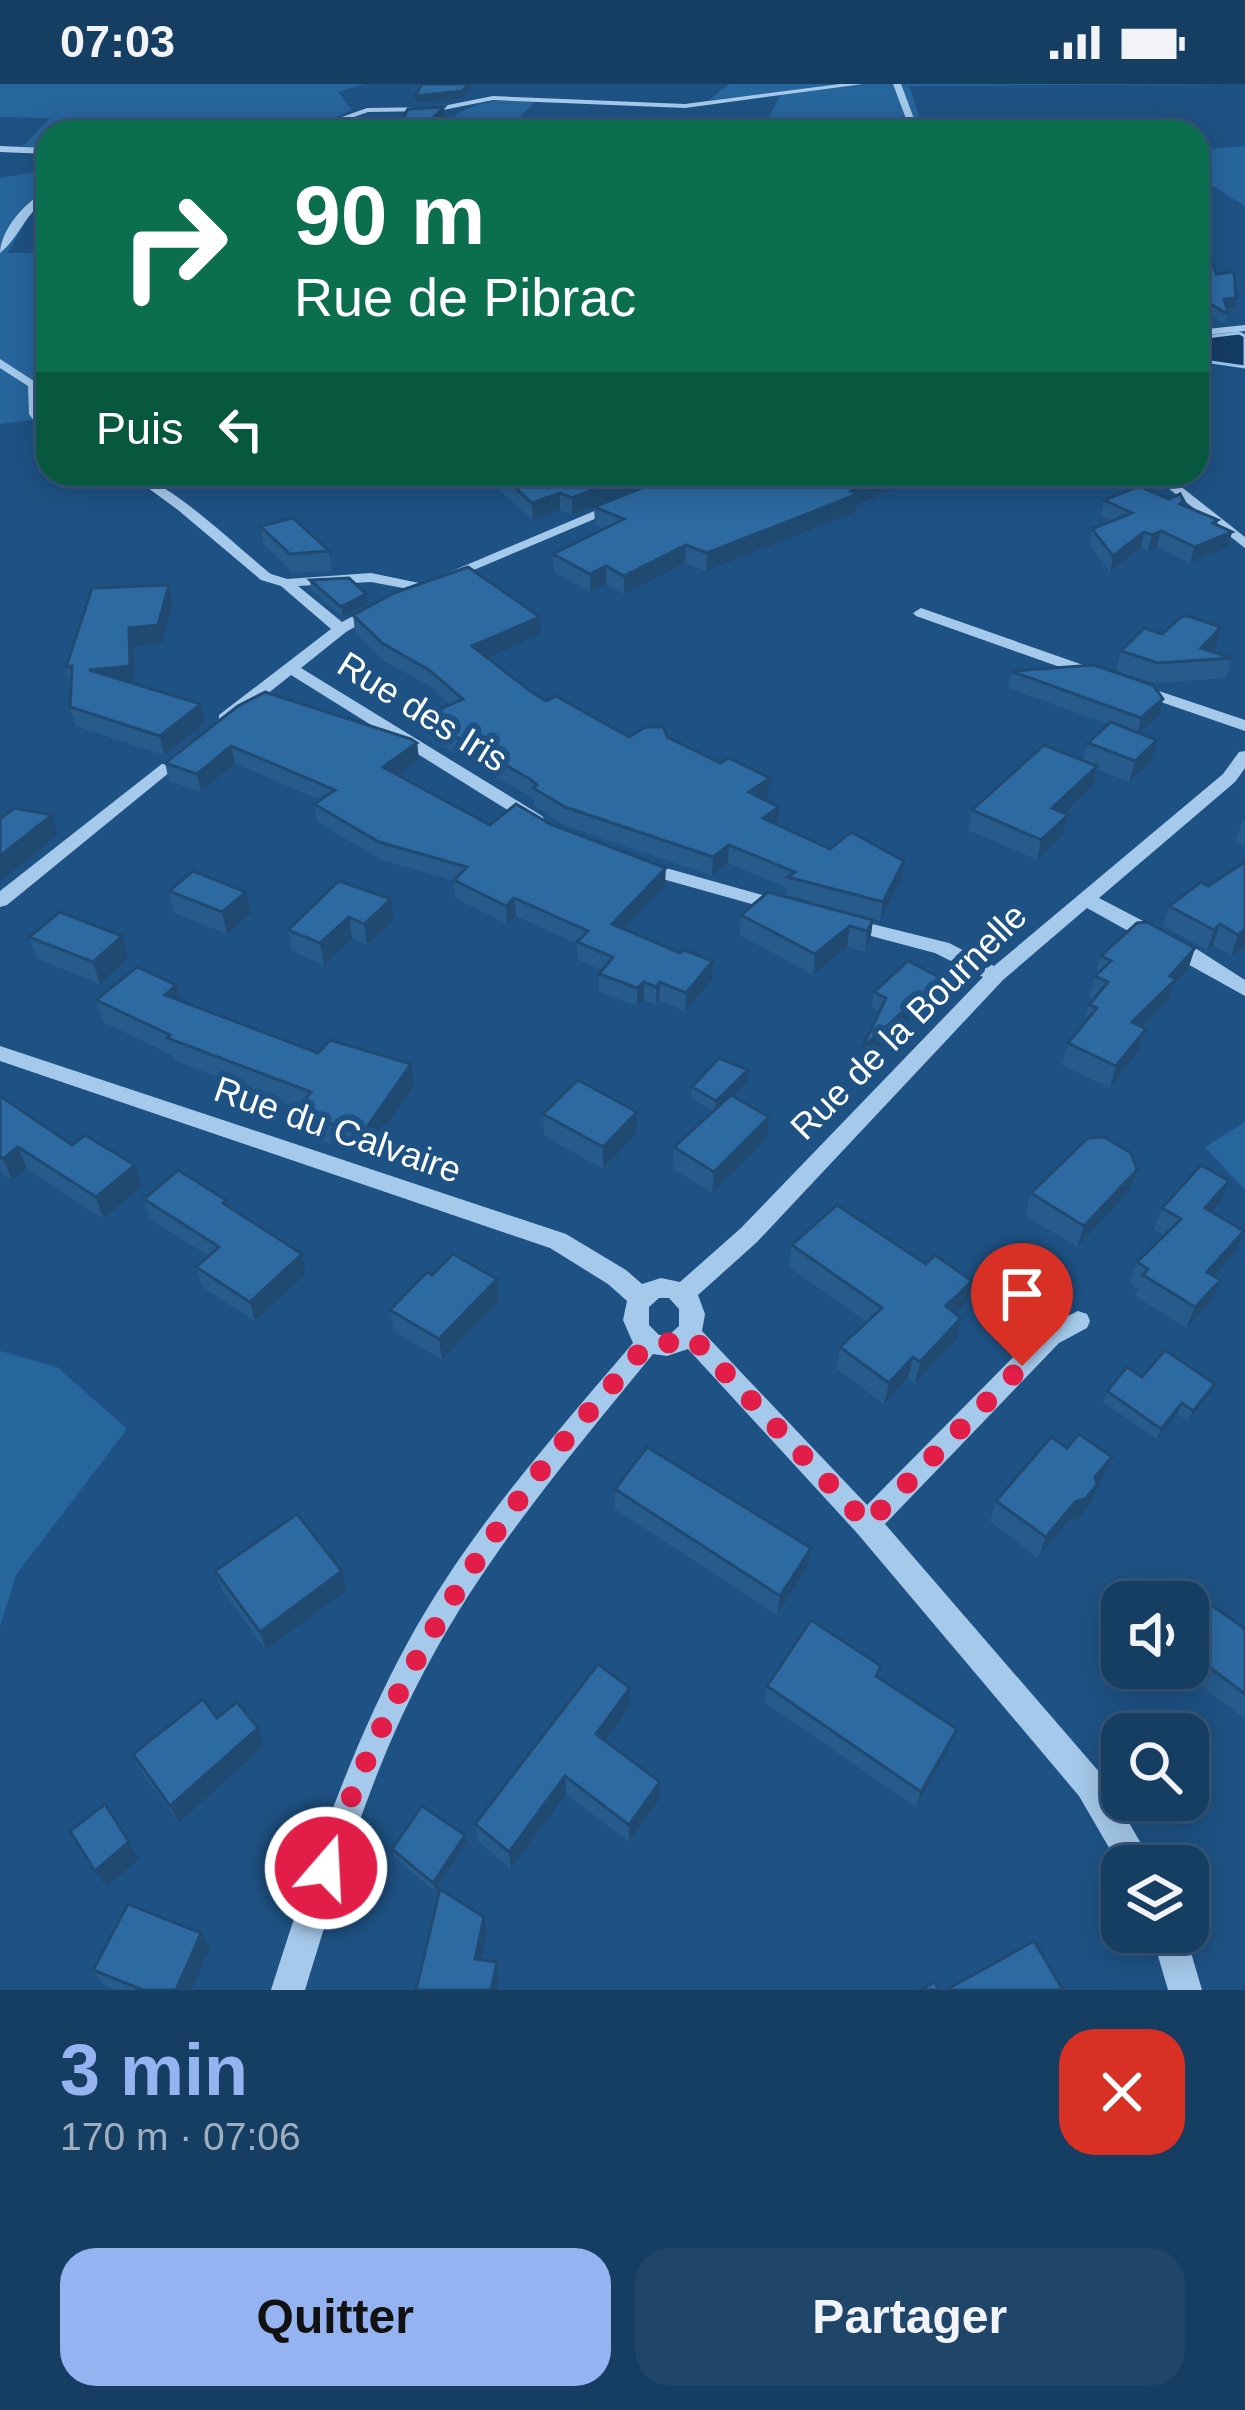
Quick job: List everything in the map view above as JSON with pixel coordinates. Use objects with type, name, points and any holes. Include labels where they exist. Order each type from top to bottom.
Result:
[{"type":"street","points":[[339,120],[368,110],[438,109],[493,98],[685,106],[859,84]]},
{"type":"street","points":[[897,84],[910,120]]},
{"type":"street","points":[[0,149],[36,150]]},
{"type":"street","points":[[0,250],[12,237],[27,204],[36,200]]},
{"type":"street","points":[[1209,332],[1245,328]]},
{"type":"street","points":[[0,363],[34,385],[36,415]]},
{"type":"street","points":[[151,486],[266,577],[286,583],[357,575],[391,578],[418,587]]},
{"type":"street","points":[[1172,486],[1245,544]]},
{"type":"street","points":[[217,725],[341,629],[418,587],[634,500]]},
{"type":"street","points":[[286,583],[341,629]]},
{"type":"street","points":[[921,613],[1245,726]]},
{"type":"street","name":"Rue des Iris","points":[[290,667],[558,834]]},
{"type":"street","points":[[0,901],[199,740]]},
{"type":"street","name":"Rue de la Bournelle","points":[[682,1295],[749,1235],[996,975],[1229,778],[1245,756]]},
{"type":"street","points":[[627,862],[942,949],[996,975]]},
{"type":"street","points":[[1085,899],[1245,989]]},
{"type":"street","name":"Rue du Calvaire","points":[[0,1053],[558,1241],[617,1277],[641,1298]]},
{"type":"street","points":[[656,1291],[682,1295],[694,1309],[689,1334],[671,1343],[649,1341],[632,1321],[641,1298],[656,1291]]},
{"type":"street","points":[[867,1524],[1050,1336],[1078,1321]]},
{"type":"street","points":[[689,1334],[867,1524],[1090,1785],[1126,1845]]},
{"type":"street","points":[[288,1990],[339,1827],[421,1649],[537,1475],[649,1341]]},
{"type":"street","points":[[1174,1953],[1185,1990]]},
{"type":"shaded area","points":[[0,84],[364,84],[338,92],[352,110],[335,120],[0,117]]},
{"type":"shaded area","points":[[730,84],[1245,84],[909,86],[921,120],[767,120],[782,92],[709,100]]},
{"type":"shaded area","points":[[537,100],[516,120],[450,120],[484,103]]},
{"type":"shaded area","points":[[36,132],[36,147],[22,147]]},
{"type":"shaded area","points":[[1245,146],[1245,206],[1209,184],[1209,149]]},
{"type":"shaded area","points":[[36,172],[36,205],[7,253],[36,253],[36,420],[0,424],[0,178]]},
{"type":"shaded area","points":[[1245,336],[1245,367],[1209,362],[1209,337]]},
{"type":"shaded area","points":[[1245,1122],[1245,1190],[1205,1147]]},
{"type":"shaded area","points":[[0,1351],[57,1367],[127,1429],[16,1575],[0,1627]]},
{"type":"building","points":[[422,84],[469,84],[462,91],[415,96]]},
{"type":"building","points":[[444,107],[430,120],[402,120],[408,109]]},
{"type":"building","points":[[1209,266],[1216,274],[1234,272],[1236,298],[1224,299],[1228,312],[1209,303]]},
{"type":"building","points":[[513,486],[602,486],[572,498],[560,493],[532,503]]},
{"type":"building","points":[[646,486],[862,486],[851,491],[858,494],[707,553],[686,545],[624,576],[606,566],[590,574],[553,554],[624,519],[594,507]]},
{"type":"building","points":[[1139,486],[1169,499],[1180,494],[1184,501],[1180,504],[1218,520],[1213,523],[1232,532],[1195,547],[1161,531],[1144,532],[1113,556],[1092,529],[1132,513],[1104,500]]},
{"type":"building","points":[[293,518],[329,551],[290,554],[260,526]]},
{"type":"building","points":[[468,567],[540,617],[472,646],[546,701],[556,696],[629,737],[645,727],[664,727],[667,737],[720,763],[729,758],[770,778],[749,792],[779,807],[763,818],[830,849],[851,832],[904,861],[883,902],[788,877],[795,872],[729,845],[713,857],[565,807],[533,788],[537,785],[530,779],[421,717],[463,699],[429,670],[382,643],[353,615],[394,593]]},
{"type":"building","points":[[349,578],[366,594],[341,607],[310,580]]},
{"type":"building","points":[[169,585],[158,625],[129,628],[130,666],[89,670],[201,704],[160,736],[70,707],[72,666],[66,667],[92,588]]},
{"type":"building","points":[[1188,616],[1221,627],[1201,648],[1232,658],[1158,663],[1121,651],[1144,628],[1162,634]]},
{"type":"building","points":[[1094,665],[1153,685],[1163,699],[1141,718],[1011,671]]},
{"type":"building","points":[[265,692],[411,739],[417,743],[383,767],[490,825],[516,804],[550,824],[666,868],[612,924],[680,953],[684,950],[713,961],[686,993],[660,982],[656,987],[644,982],[637,988],[599,974],[613,957],[577,942],[588,931],[514,898],[506,906],[454,880],[467,867],[379,842],[314,804],[335,790],[231,746],[197,774],[165,763],[238,706]]},
{"type":"building","points":[[1111,722],[1157,740],[1135,761],[1088,743]]},
{"type":"building","points":[[1044,745],[1097,766],[1052,808],[1068,815],[1041,840],[972,810]]},
{"type":"building","points":[[14,808],[52,815],[0,856],[0,819]]},
{"type":"building","points":[[1245,862],[1245,930],[1238,935],[1220,924],[1214,930],[1169,906],[1201,882],[1208,886]]},
{"type":"building","points":[[193,871],[246,892],[222,912],[169,891]]},
{"type":"building","points":[[339,881],[391,899],[364,924],[349,917],[320,943],[288,930]]},
{"type":"building","points":[[768,892],[873,920],[867,931],[850,926],[815,954],[741,915]]},
{"type":"building","points":[[60,912],[122,936],[93,962],[29,937]]},
{"type":"building","points":[[1147,922],[1195,948],[1170,976],[1176,979],[1132,1022],[1146,1029],[1116,1066],[1068,1043],[1097,1008],[1089,1005],[1108,982],[1095,976],[1111,961],[1101,956],[1137,923]]},
{"type":"building","points":[[908,961],[941,978],[862,1048],[886,998],[874,992]]},
{"type":"building","points":[[137,967],[176,985],[165,995],[318,1053],[330,1040],[411,1064],[362,1134],[295,1112],[311,1092],[167,1038],[170,1035],[96,1000]]},
{"type":"building","points":[[719,1058],[748,1070],[716,1101],[692,1087]]},
{"type":"building","points":[[578,1080],[637,1112],[603,1147],[543,1114]]},
{"type":"building","points":[[731,1095],[769,1117],[714,1172],[674,1147]]},
{"type":"building","points":[[0,1096],[72,1145],[85,1135],[135,1165],[96,1197],[18,1147],[3,1159]]},
{"type":"building","points":[[1104,1137],[1131,1153],[1137,1170],[1084,1226],[1031,1193],[1088,1138]]},
{"type":"building","points":[[1201,1165],[1229,1181],[1205,1208],[1244,1231],[1207,1272],[1221,1280],[1195,1307],[1143,1275],[1148,1269],[1137,1262],[1181,1219],[1162,1208]]},
{"type":"building","points":[[178,1170],[302,1254],[250,1302],[196,1267],[219,1247],[144,1199]]},
{"type":"building","points":[[837,1205],[926,1264],[935,1255],[972,1281],[946,1306],[961,1318],[920,1362],[913,1357],[889,1383],[840,1347],[882,1308],[792,1245]]},
{"type":"building","points":[[453,1254],[497,1279],[439,1339],[390,1310],[427,1272],[432,1275]]},
{"type":"building","points":[[1165,1350],[1215,1384],[1193,1411],[1182,1403],[1161,1429],[1107,1391],[1127,1367],[1142,1377]]},
{"type":"building","points":[[1079,1434],[1112,1457],[1095,1477],[1097,1485],[1085,1499],[1076,1501],[1046,1537],[996,1501],[1051,1437],[1067,1448]]},
{"type":"building","points":[[647,1447],[811,1548],[780,1596],[615,1489]]},
{"type":"building","points":[[297,1514],[342,1571],[260,1632],[215,1571]]},
{"type":"building","points":[[1209,1603],[1245,1629],[1245,1694],[1209,1667]]},
{"type":"building","points":[[811,1620],[881,1666],[876,1676],[957,1729],[921,1792],[767,1686]]},
{"type":"building","points":[[598,1664],[630,1688],[596,1734],[660,1782],[629,1825],[565,1776],[509,1852],[475,1824]]},
{"type":"building","points":[[203,1699],[217,1718],[237,1702],[258,1728],[170,1806],[133,1754]]},
{"type":"building","points":[[105,1804],[129,1842],[95,1871],[70,1831]]},
{"type":"building","points":[[422,1806],[465,1835],[433,1883],[392,1849]]},
{"type":"building","points":[[440,1889],[484,1917],[475,1959],[497,1962],[491,1990],[416,1990]]},
{"type":"building","points":[[128,1904],[201,1933],[176,1990],[143,1990],[93,1970]]},
{"type":"building","points":[[1034,1941],[1063,1990],[946,1990]]},
{"type":"route","points":[[326,1868],[339,1827],[421,1649],[537,1475],[649,1341],[671,1343],[689,1334],[867,1524],[1022,1366]]}]
